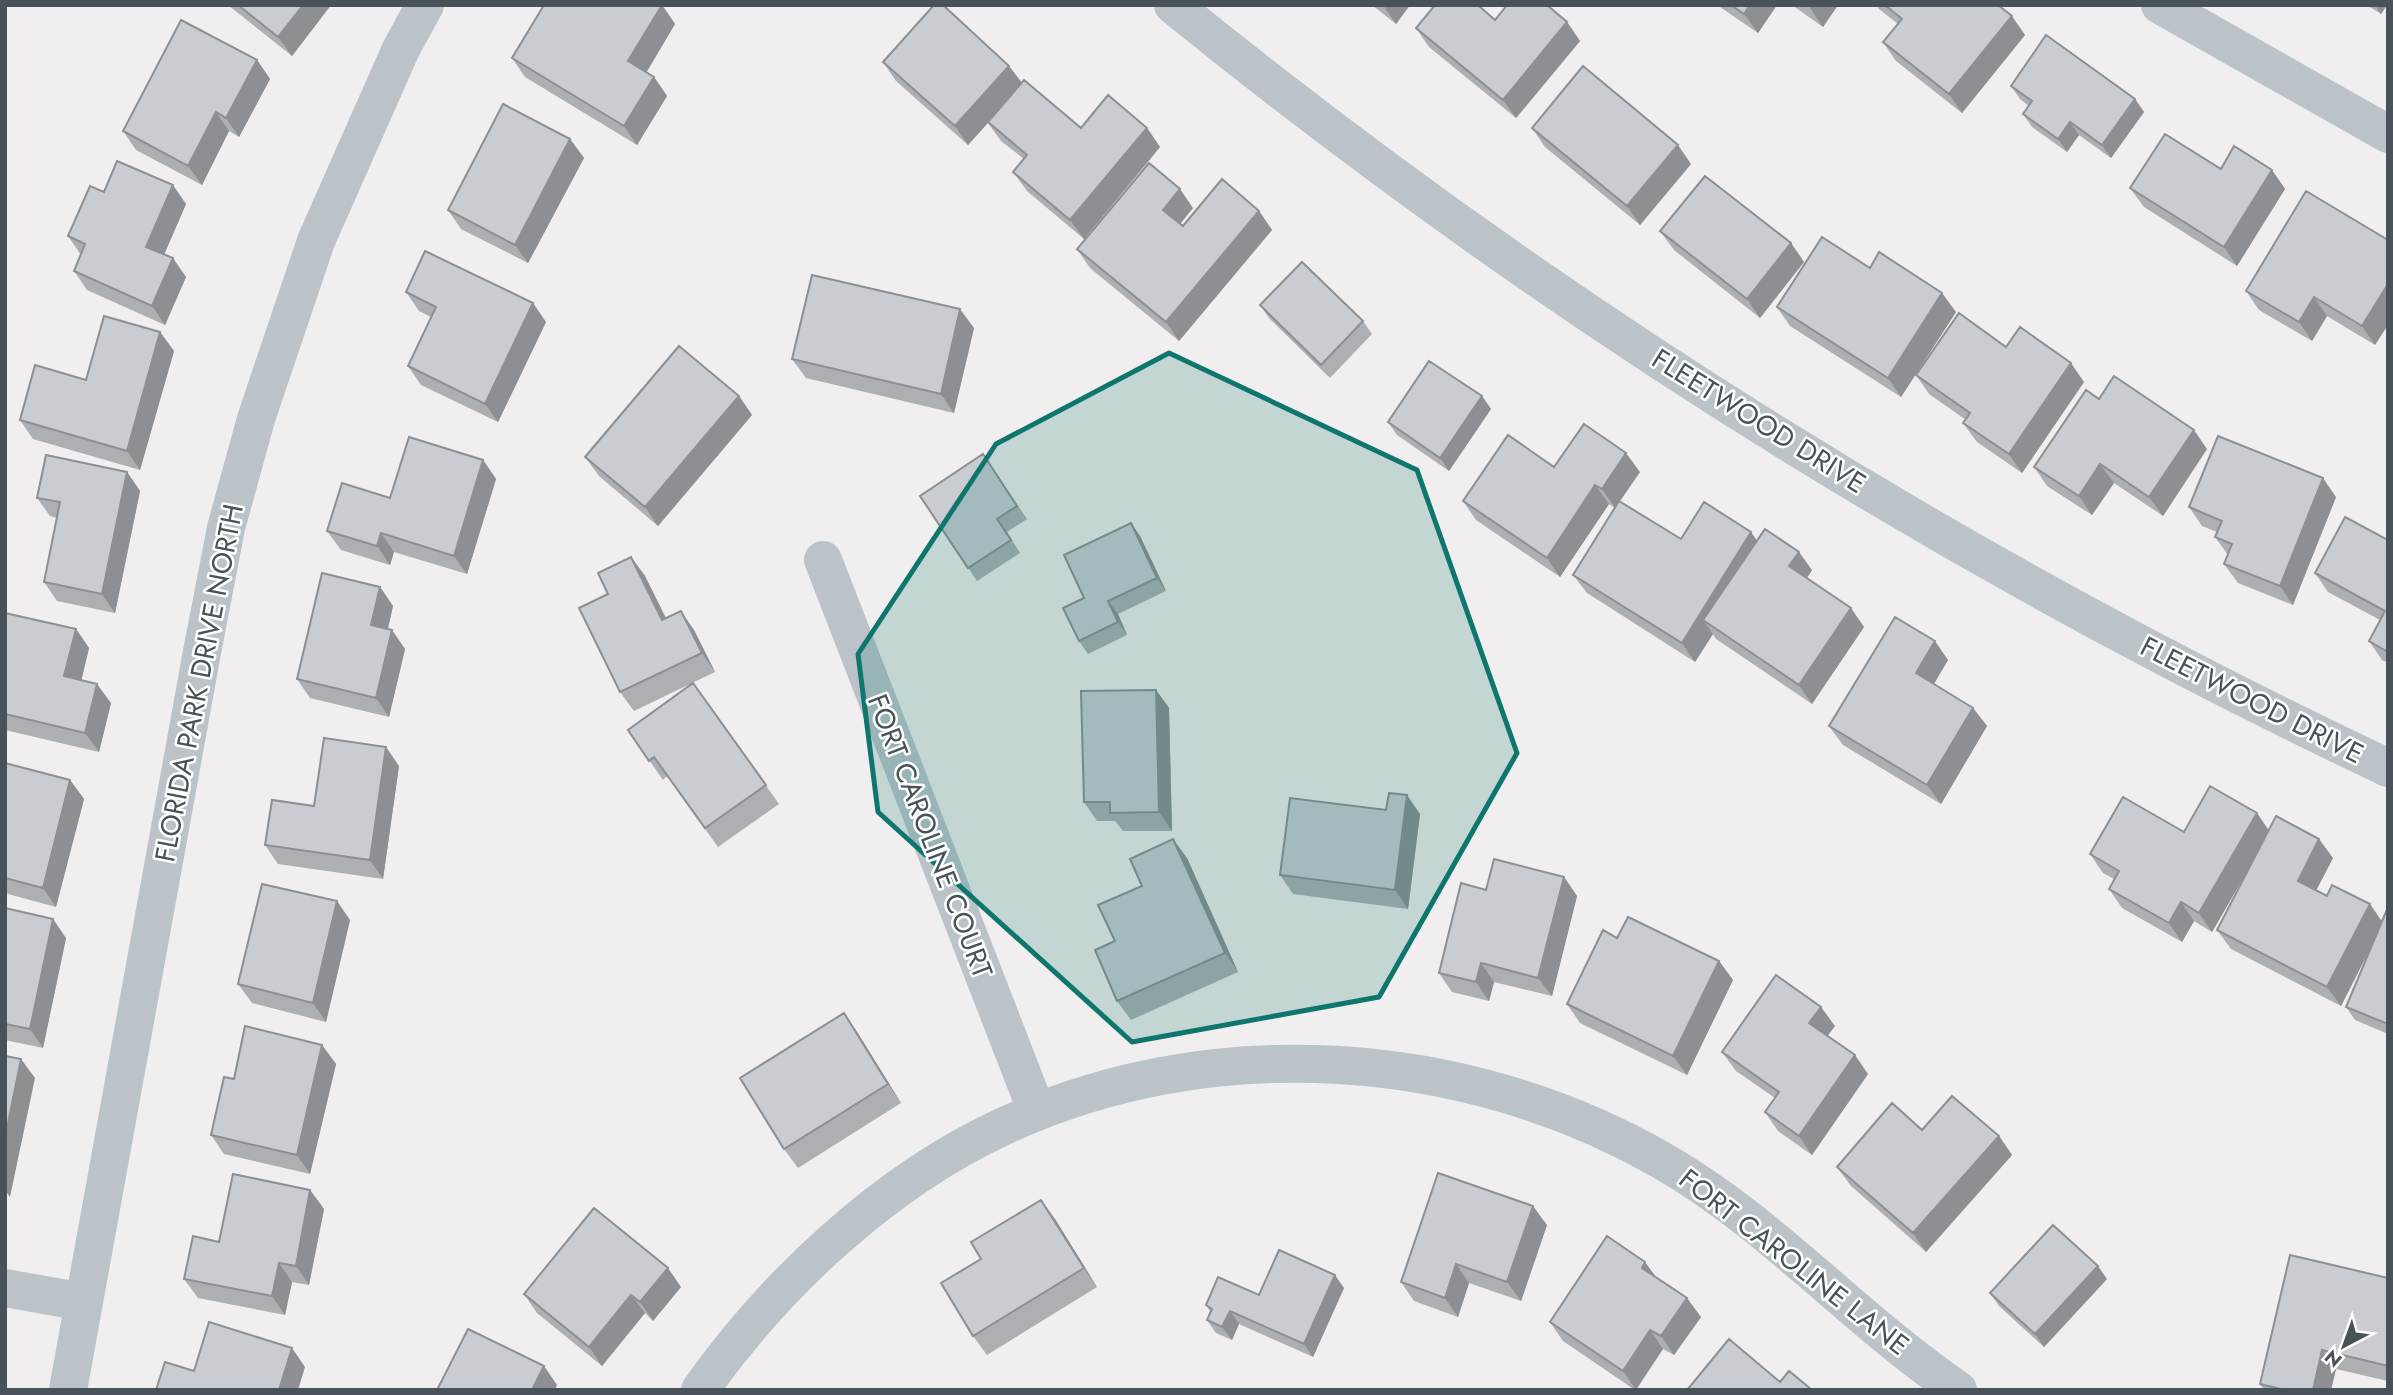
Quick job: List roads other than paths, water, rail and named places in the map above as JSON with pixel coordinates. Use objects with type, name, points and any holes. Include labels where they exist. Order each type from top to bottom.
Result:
[{"type":"street","name":"FLORIDA PARK DRIVE NORTH","points":[[68,1390],[226,528],[256,419],[316,241],[396,61],[425,5]]},
{"type":"street","name":"FLEETWOOD DRIVE","points":[[1173,5],[1242,61],[1464,226],[1713,394],[1918,521],[2079,612],[2302,727],[2388,768]]},
{"type":"street","points":[[2160,5],[2388,134]]},
{"type":"street","name":"FORT CAROLINE COURT","points":[[822,559],[1037,1112]]},
{"type":"street","name":"FORT CAROLINE LANE","points":[[700,1390],[765,1309],[832,1243],[886,1197],[946,1157],[1002,1127],[1073,1099],[1189,1071],[1262,1064],[1330,1065],[1423,1073],[1510,1096],[1588,1123],[1660,1159],[1732,1207],[1902,1348],[1958,1390]]},
{"type":"street","points":[[5,1288],[84,1302]]}]
